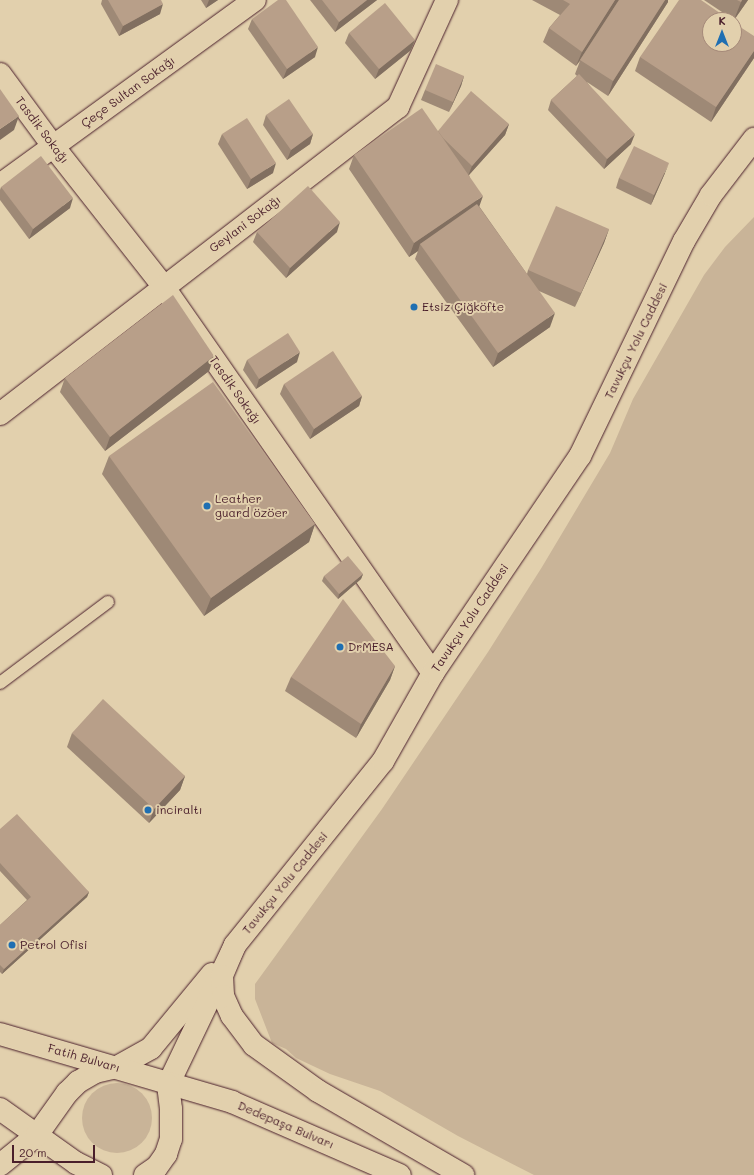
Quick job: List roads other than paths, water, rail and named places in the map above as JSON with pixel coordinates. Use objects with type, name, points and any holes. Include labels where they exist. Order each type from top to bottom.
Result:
[{"type":"street","name":"Çeçe Sultan Sokağı","points":[[0,185],[255,0]]},
{"type":"street","name":"Geylani Sokağı","points":[[0,414],[163,286],[398,108],[447,0]]},
{"type":"street","name":"Tasdik Sokağı","points":[[0,74],[53,146],[163,286],[433,673]]},
{"type":"street","name":"Tavukçu Yolu Caddesi","points":[[168,1085],[235,945],[383,760],[433,673],[580,456],[684,241],[711,195],[754,139]]},
{"type":"street","points":[[0,1165],[37,1135],[67,1093],[78,1082],[95,1072],[117,1067],[151,1048],[235,945]]},
{"type":"street","points":[[235,945],[222,976],[223,996],[232,1016],[254,1045],[318,1091],[462,1175]]},
{"type":"street","name":"Fatih Bulvarı","points":[[0,1034],[117,1067],[168,1085]]},
{"type":"street","points":[[145,1175],[157,1167],[166,1154],[171,1139],[171,1109],[168,1085]]},
{"type":"street","name":"Dedepaşa Bulvarı","points":[[168,1085],[232,1102],[400,1175]]},
{"type":"street","points":[[0,1109],[76,1163],[101,1175]]},
{"type":"lane","points":[[0,683],[108,602]]},
{"type":"place","name":"Etsiz Çiğköfte","points":[[414,307]]},
{"type":"place","name":"Leather guard özöer","points":[[207,506]]},
{"type":"place","name":"DrMESA","points":[[340,647]]},
{"type":"place","name":"inciraltı","points":[[148,810]]},
{"type":"place","name":"Petrol Ofisi","points":[[12,945]]}]
